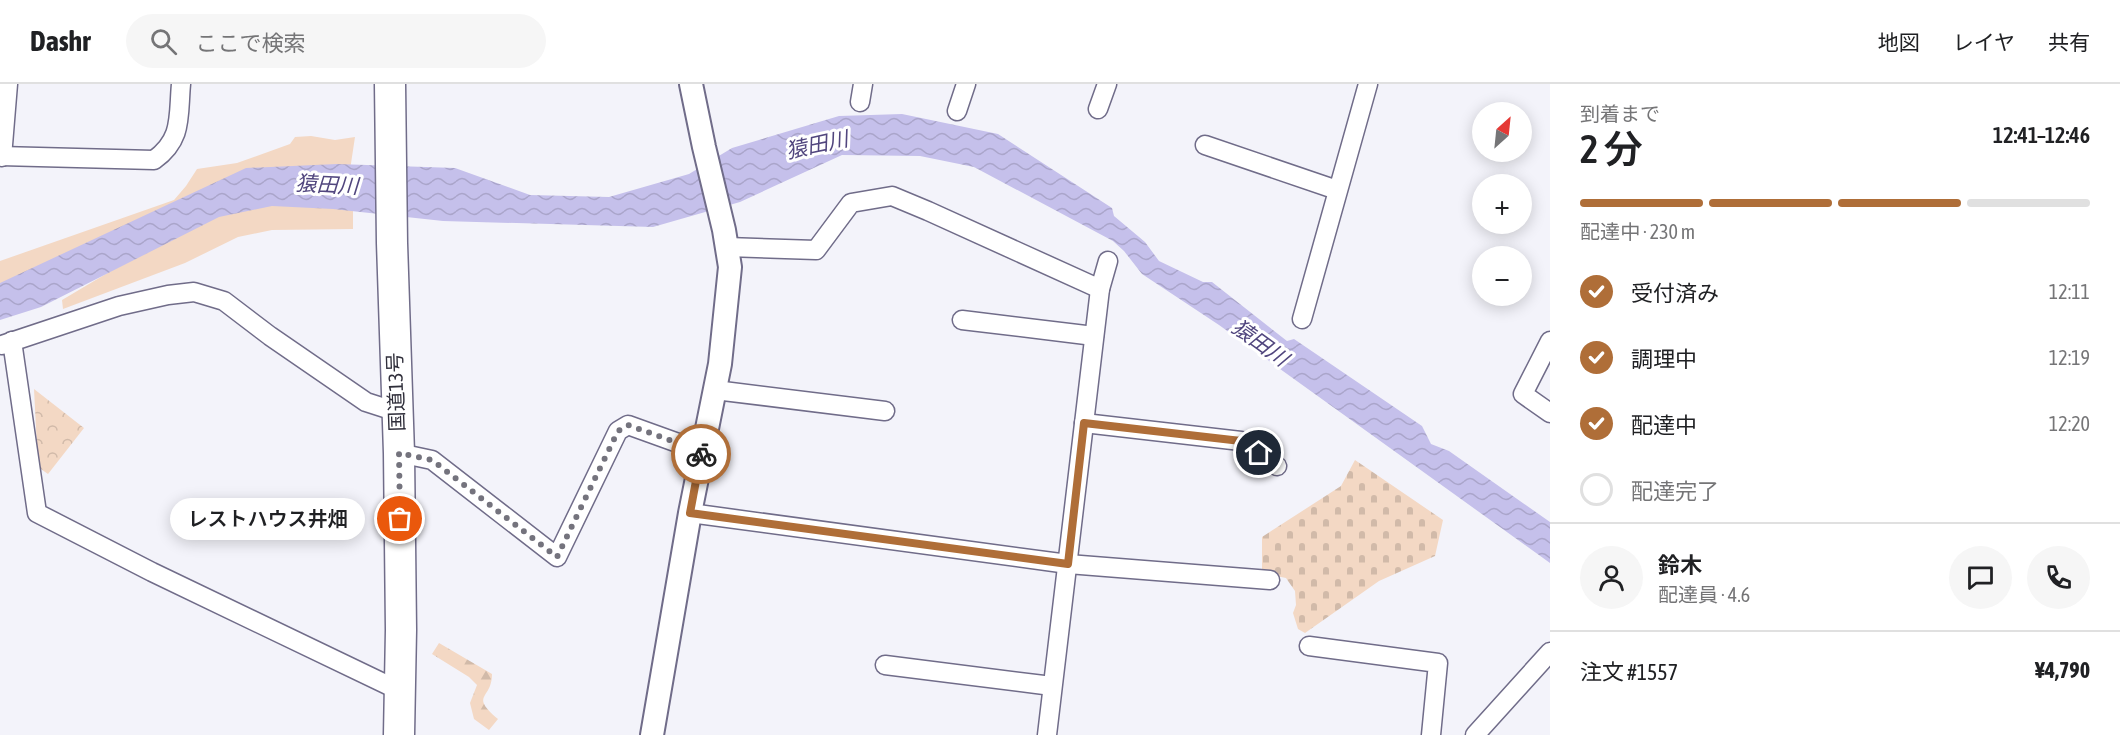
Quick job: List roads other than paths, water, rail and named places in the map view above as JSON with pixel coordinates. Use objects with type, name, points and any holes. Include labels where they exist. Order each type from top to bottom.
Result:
[{"type":"highway","name":"国道13号","points":[[390,84],[399,453],[401,630],[399,735]]},
{"type":"street","points":[[8,84],[1,157],[154,160],[168,150],[177,132],[182,84]]},
{"type":"street","points":[[652,735],[690,513],[720,364],[730,267],[691,84]]},
{"type":"street","points":[[957,111],[966,84]]},
{"type":"street","points":[[1098,109],[1107,84]]},
{"type":"street","points":[[1302,319],[1368,84]]},
{"type":"street","points":[[1205,145],[1337,190]]},
{"type":"street","points":[[725,238],[816,250],[851,203],[892,196],[1100,289]]},
{"type":"street","points":[[1047,735],[1100,289],[1108,261]]},
{"type":"street","points":[[397,412],[366,402],[270,336],[224,301],[194,292],[168,295],[119,306],[6,343],[37,513],[152,572],[400,691]]},
{"type":"street","points":[[962,320],[1094,336]]},
{"type":"street","points":[[1550,341],[1523,394],[1550,413]]},
{"type":"street","points":[[715,390],[885,411]]},
{"type":"street","points":[[1084,423],[1241,441],[1277,466]]},
{"type":"street","points":[[399,453],[432,460],[557,557],[618,431],[628,425],[701,453]]},
{"type":"street","points":[[690,513],[1068,564],[1270,580]]},
{"type":"street","points":[[1309,646],[1438,663],[1431,735]]},
{"type":"street","points":[[1475,735],[1550,652]]},
{"type":"street","points":[[885,665],[1052,686]]},
{"type":"water","name":"猿田川","points":[[902,114],[998,134],[1112,208],[1114,216],[1145,242],[1159,261],[1203,282],[1212,282],[1287,341],[1294,339],[1422,426],[1431,444],[1449,451],[1550,522],[1550,563],[1219,325],[1142,274],[1113,241],[974,167],[920,156],[842,155],[740,202],[653,227],[443,221],[333,209],[272,206],[219,217],[41,307],[0,320],[0,283],[246,168],[337,164],[455,168],[530,195],[609,197],[689,174],[732,148],[839,116]]},
{"type":"place","name":"レストハウス井畑","points":[[400,519]]}]
